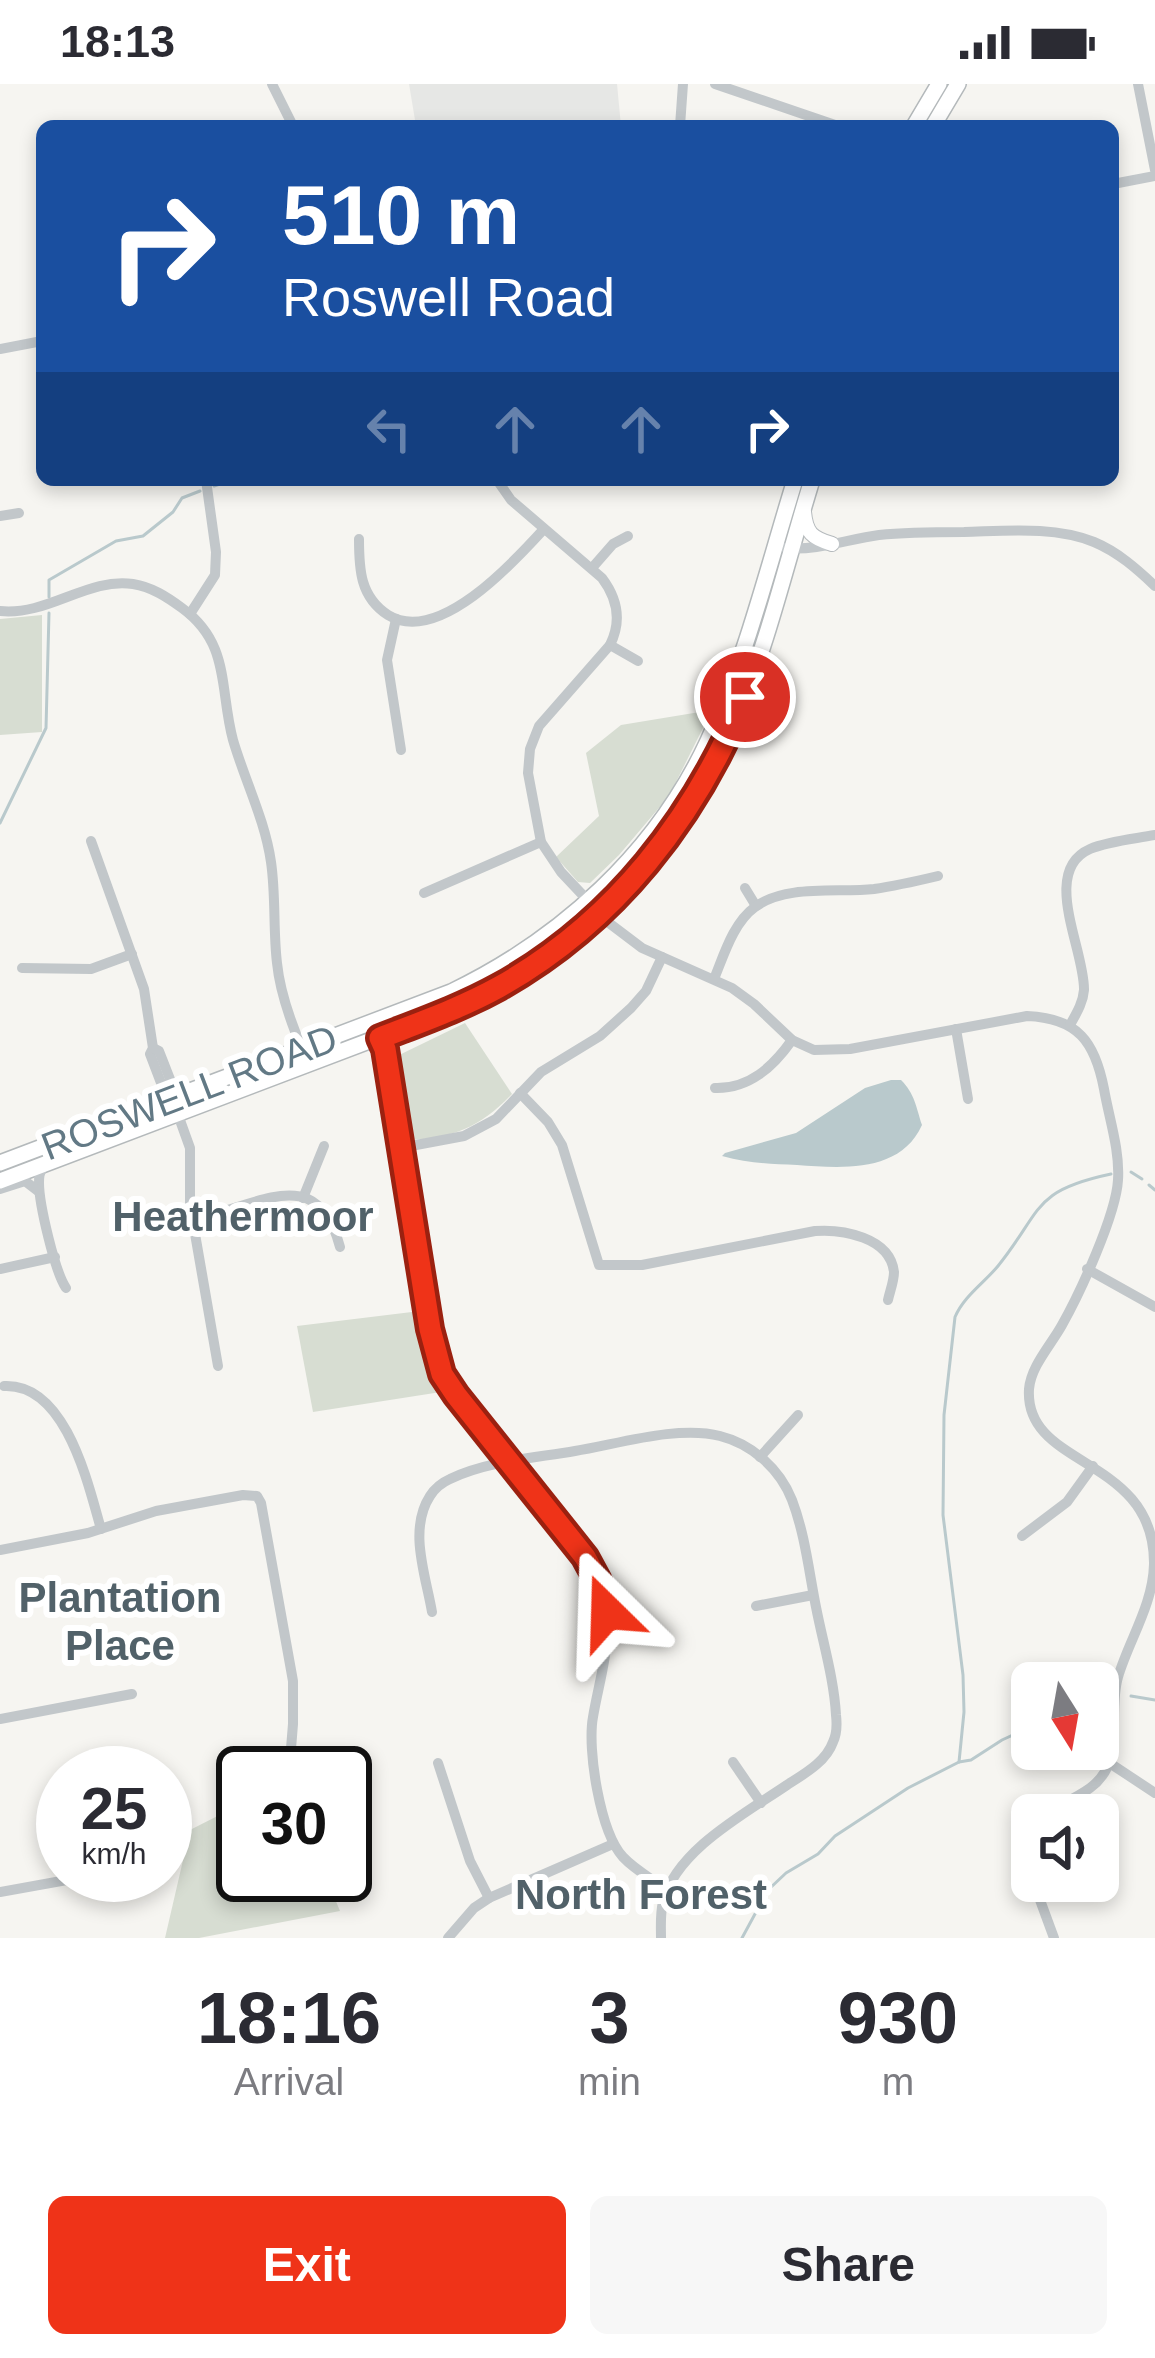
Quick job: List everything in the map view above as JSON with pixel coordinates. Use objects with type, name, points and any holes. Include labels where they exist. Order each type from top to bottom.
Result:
[{"type":"highway","points":[[918,120],[939,84]]},
{"type":"highway","points":[[937,120],[958,84]]},
{"type":"highway","name":"ROSWELL ROAD","points":[[0,1163],[176,1106],[377,1030],[456,1008],[554,951],[594,907],[650,861],[723,749],[745,697],[794,486]]},
{"type":"highway","name":"ROSWELL ROAD","points":[[782,547],[810,486]]},
{"type":"highway","name":"ROSWELL ROAD","points":[[0,1185],[176,1106]]},
{"type":"main road","points":[[803,508],[811,536],[832,544]]},
{"type":"street","points":[[272,84],[290,120]]},
{"type":"street","points":[[680,120],[683,84]]},
{"type":"street","points":[[715,84],[756,90],[822,120]]},
{"type":"street","points":[[1119,182],[1155,173],[1138,84]]},
{"type":"street","points":[[795,120],[797,111]]},
{"type":"street","points":[[0,349],[36,342]]},
{"type":"street","points":[[190,614],[213,581],[216,567],[207,486]]},
{"type":"street","points":[[502,486],[592,568],[609,587],[616,609],[610,644],[548,713],[528,760],[528,784],[541,842],[594,907],[632,941],[744,996],[791,1040],[814,1051],[850,1049],[1028,1016],[1070,1025],[1100,1066],[1118,1166],[1117,1188],[1111,1214],[1062,1326],[1036,1368],[1029,1394],[1043,1432],[1124,1488],[1148,1524],[1154,1559],[1151,1605],[1119,1679]]},
{"type":"street","points":[[0,516],[20,513]]},
{"type":"street","points":[[359,539],[361,578],[369,597],[396,619],[415,622],[442,616],[508,568],[544,529]]},
{"type":"street","points":[[782,547],[909,533],[1069,535],[1117,554],[1155,586]]},
{"type":"street","points":[[592,568],[628,536]]},
{"type":"street","points":[[0,611],[32,610],[99,587],[126,583],[156,590],[190,614],[210,637],[219,656],[232,735],[271,861],[277,968],[305,1057]]},
{"type":"street","points":[[396,619],[387,660],[401,750]]},
{"type":"street","points":[[610,644],[638,661]]},
{"type":"street","points":[[1070,1025],[1084,985],[1066,893],[1067,873],[1087,850],[1155,835]]},
{"type":"street","points":[[91,841],[146,995],[150,1054],[166,1096],[176,1106],[191,1157],[192,1218],[218,1366]]},
{"type":"street","points":[[424,892],[541,842]]},
{"type":"street","points":[[714,979],[734,934],[756,906],[769,899],[879,888],[938,876]]},
{"type":"street","points":[[745,888],[756,906]]},
{"type":"street","points":[[22,968],[91,969],[131,955]]},
{"type":"street","points":[[400,1148],[472,1133],[496,1119],[547,1068],[600,1036],[631,1007],[646,991],[662,957]]},
{"type":"street","points":[[956,1028],[968,1099]]},
{"type":"street","points":[[377,1030],[385,1049],[439,1364],[449,1386],[585,1557],[598,1581],[608,1634],[591,1728],[595,1779],[614,1844],[624,1859],[667,1889]]},
{"type":"street","points":[[715,1088],[738,1085],[764,1072],[791,1040]]},
{"type":"street","points":[[520,1094],[548,1121],[562,1145],[598,1265],[642,1265],[837,1230],[864,1238],[887,1255],[894,1276],[888,1300]]},
{"type":"street","points":[[303,1198],[324,1146]]},
{"type":"street","points":[[44,1164],[40,1193],[66,1288]]},
{"type":"street","points":[[0,1185],[25,1181],[40,1193]]},
{"type":"street","points":[[192,1218],[225,1213],[278,1194],[303,1198],[327,1214],[340,1247]]},
{"type":"street","points":[[0,1269],[55,1257]]},
{"type":"street","points":[[1087,1269],[1155,1306]]},
{"type":"street","points":[[4,1386],[25,1388],[64,1426],[101,1529]]},
{"type":"street","points":[[760,1457],[798,1415]]},
{"type":"street","points":[[432,1612],[419,1538],[421,1515],[434,1489],[450,1479],[512,1462],[697,1433],[731,1439],[779,1476],[792,1500],[813,1594],[834,1698],[836,1734],[814,1767],[699,1849],[674,1876],[662,1905],[661,1938]]},
{"type":"street","points":[[1022,1536],[1067,1502],[1093,1466]]},
{"type":"street","points":[[0,1550],[101,1529],[156,1511],[257,1496],[293,1681],[291,1746]]},
{"type":"street","points":[[756,1606],[813,1594]]},
{"type":"street","points":[[0,1719],[132,1694]]},
{"type":"street","points":[[733,1762],[761,1803]]},
{"type":"street","points":[[438,1763],[470,1862],[489,1898]]},
{"type":"street","points":[[1119,1769],[1155,1792]]},
{"type":"street","points":[[1079,1794],[1106,1770]]},
{"type":"street","points":[[448,1938],[489,1898],[614,1844]]},
{"type":"street","points":[[0,1892],[36,1886]]},
{"type":"street","points":[[1040,1902],[1054,1938]]},
{"type":"shaded area","points":[[409,84],[617,84],[620,120],[415,120]]},
{"type":"shaded area","points":[[42,615],[42,732],[0,735],[0,619]]},
{"type":"shaded area","points":[[712,710],[669,796],[590,883],[578,882],[556,857],[599,816],[586,753],[621,725]]},
{"type":"shaded area","points":[[465,1023],[512,1094],[466,1129],[408,1140],[393,1058]]},
{"type":"shaded area","points":[[901,1080],[909,1090],[922,1125],[912,1141],[884,1160],[832,1167],[722,1156],[796,1133],[865,1088]]},
{"type":"shaded area","points":[[420,1311],[441,1392],[313,1412],[297,1326]]},
{"type":"shaded area","points":[[216,1817],[216,1902],[336,1902],[340,1911],[199,1938],[165,1938],[173,1902],[192,1902],[192,1829]]},
{"type":"waterway","points":[[49,597],[49,580],[116,541],[143,536],[173,512],[182,498],[200,491]]},
{"type":"waterway","points":[[0,823],[46,728],[49,613]]},
{"type":"waterway","points":[[1131,1172],[1142,1179]]},
{"type":"waterway","points":[[959,1762],[963,1675],[943,1515],[944,1415],[955,1317],[1041,1205],[1066,1188],[1111,1174]]},
{"type":"waterway","points":[[1149,1185],[1155,1190]]},
{"type":"waterway","points":[[1131,1696],[1155,1700]]},
{"type":"waterway","points":[[742,1938],[768,1890],[835,1836],[908,1788],[1011,1736]]},
{"type":"district","name":"Heathermoor","points":[[243,1216]]},
{"type":"district","name":"Plantation Place","points":[[120,1621]]},
{"type":"district","name":"North Forest","points":[[641,1894]]},
{"type":"route","points":[[607,1612],[585,1557],[442,1374],[430,1329],[380,1038],[500,986],[600,914],[650,861],[686,813],[723,749],[745,697]]}]
